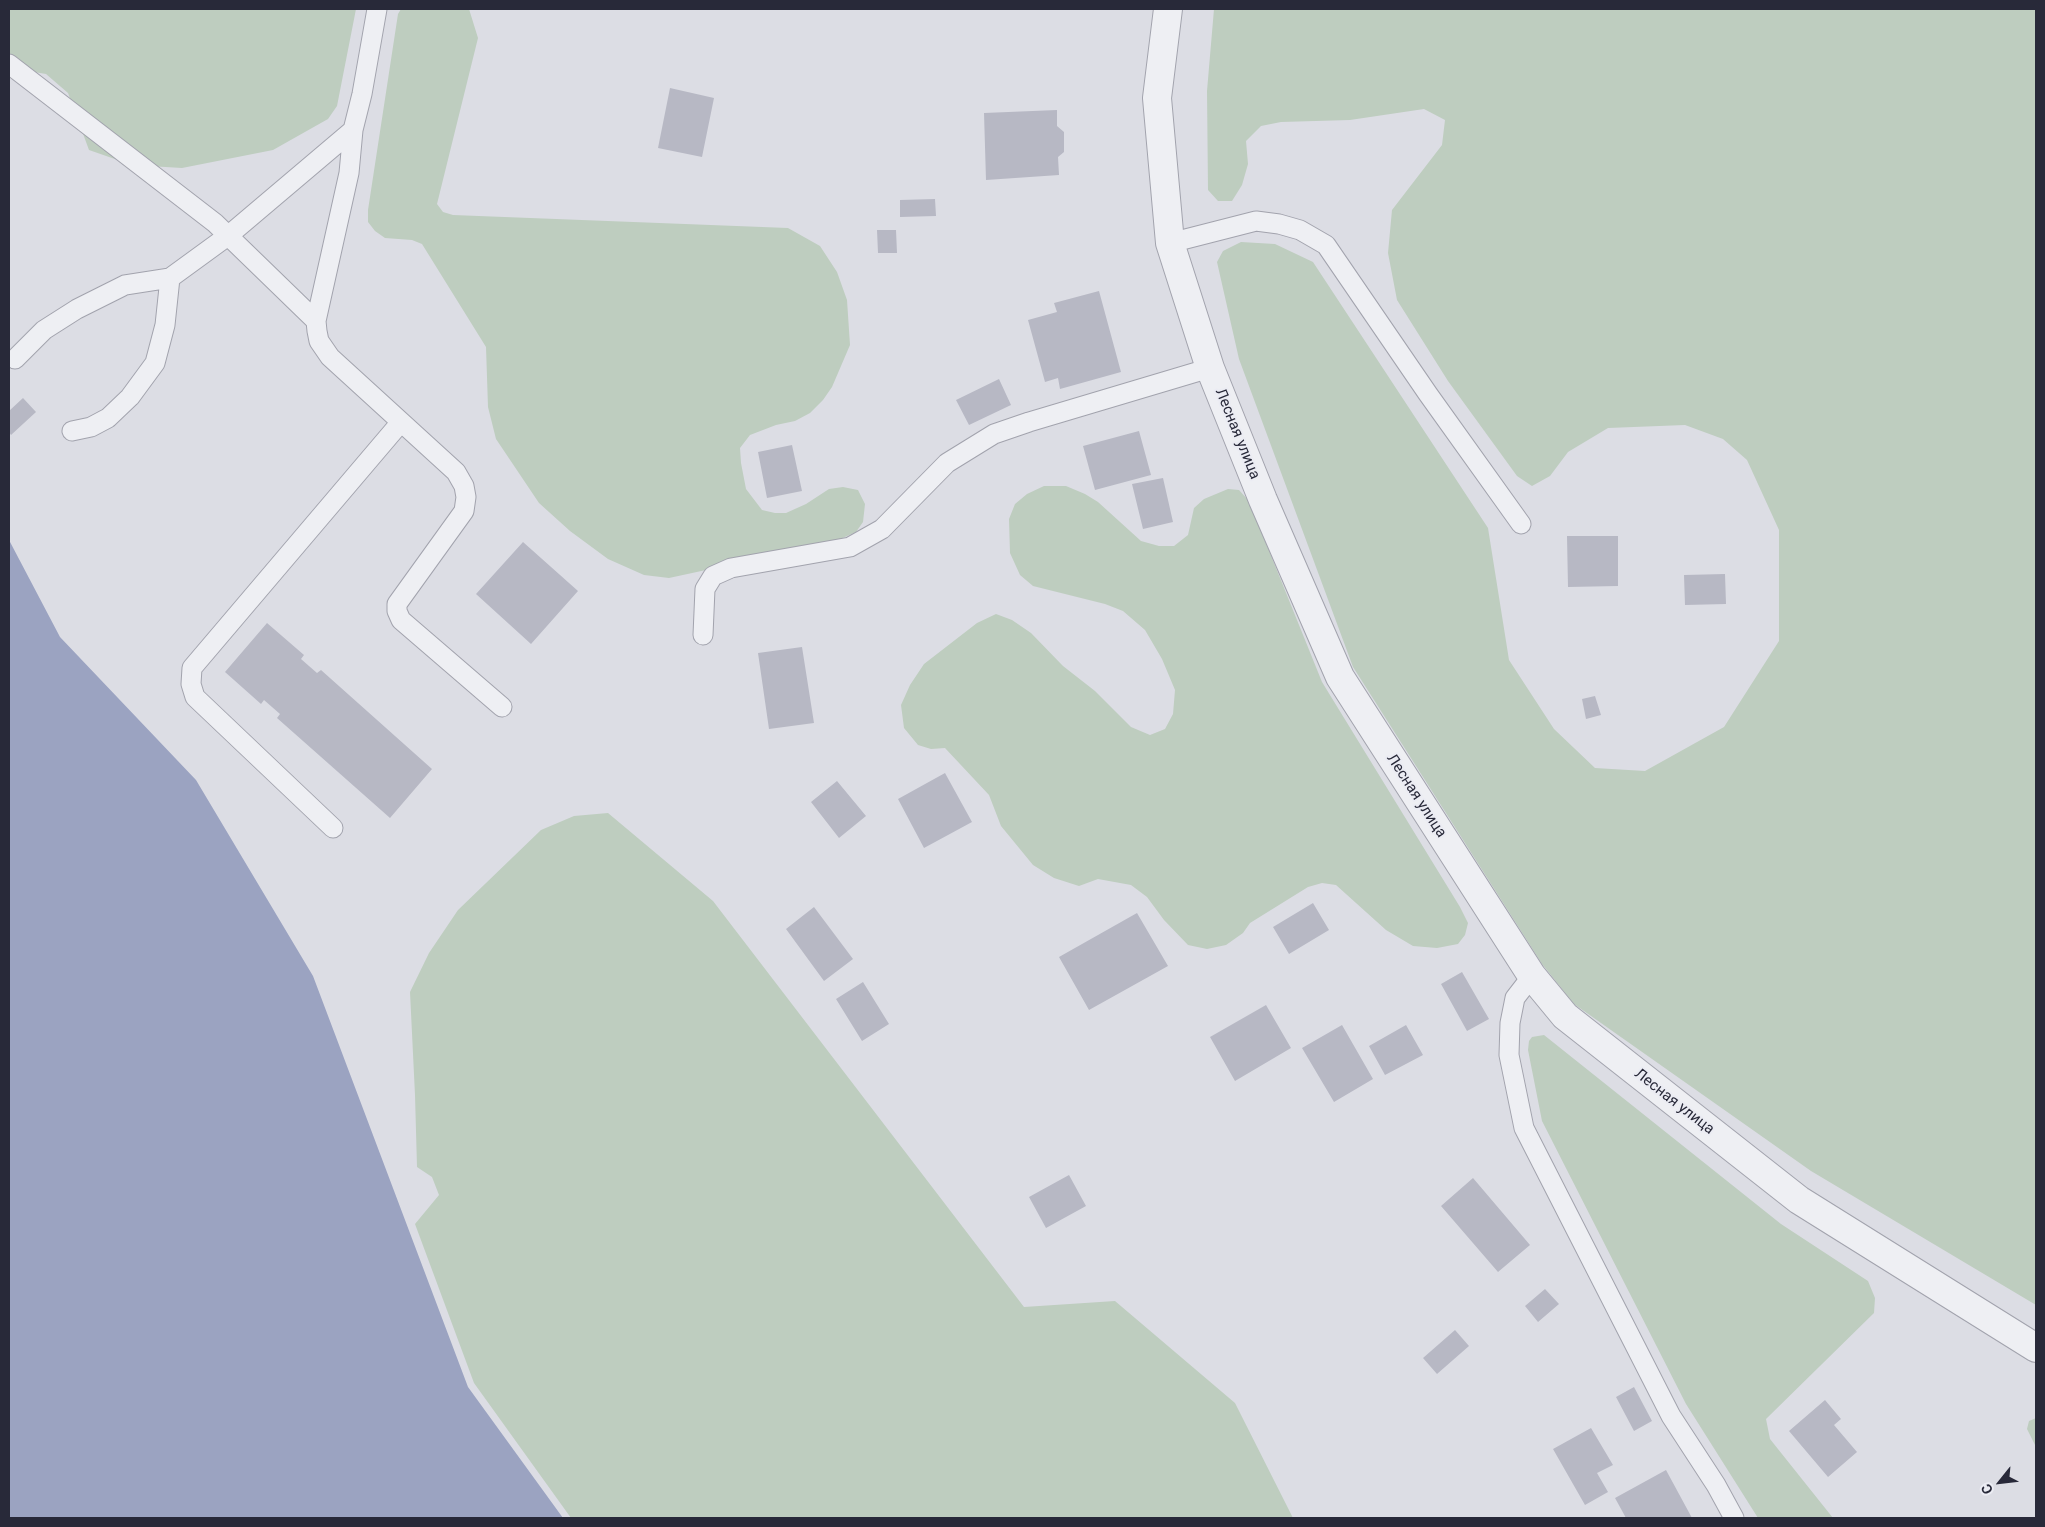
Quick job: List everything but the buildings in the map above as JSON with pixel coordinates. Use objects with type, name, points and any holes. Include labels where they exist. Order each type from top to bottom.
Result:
[{"type":"street","name":"Лесная улица","points":[[1168,9],[1157,98],[1170,243],[1210,368],[1263,500],[1340,677],[1532,976],[1565,1016],[1799,1200],[2036,1348]]},
{"type":"lane","points":[[377,9],[354,130],[350,173],[316,322],[319,341],[330,357],[456,472],[464,486],[466,497],[464,511],[397,604],[397,611],[401,620],[502,707]]},
{"type":"lane","points":[[9,64],[229,235],[316,322]]},
{"type":"lane","points":[[15,359],[44,330],[77,309],[125,285],[170,278],[229,235],[354,130]]},
{"type":"lane","points":[[1170,243],[1256,221],[1280,224],[1300,230],[1326,245],[1428,394],[1521,524]]},
{"type":"lane","points":[[72,431],[91,427],[108,418],[130,397],[155,363],[165,325],[170,278]]},
{"type":"lane","points":[[703,635],[705,589],[713,576],[730,568],[850,547],[882,529],[947,462],[994,434],[1210,368]]},
{"type":"lane","points":[[333,828],[196,697],[191,684],[192,668],[401,422]]},
{"type":"lane","points":[[1532,976],[1515,998],[1510,1023],[1509,1055],[1524,1128],[1671,1416],[1716,1485],[1734,1518]]},
{"type":"green space","points":[[9,9],[356,9],[337,106],[328,119],[273,150],[182,168],[132,165],[89,150],[68,93],[46,74],[28,71],[10,78],[9,82]]},
{"type":"green space","points":[[401,9],[469,9],[478,38],[437,204],[443,212],[453,215],[788,228],[820,246],[837,272],[847,300],[850,345],[832,387],[823,400],[810,413],[795,421],[776,425],[750,435],[740,448],[741,463],[746,489],[762,510],[775,513],[786,513],[806,504],[829,489],[843,487],[858,490],[865,504],[863,522],[856,532],[838,540],[726,560],[706,570],[669,578],[644,575],[608,559],[570,531],[539,503],[496,439],[488,407],[486,347],[422,244],[412,240],[385,238],[375,231],[368,222],[368,210],[398,14]]},
{"type":"green space","points":[[1214,9],[2036,9],[2036,1305],[1811,1171],[1574,1004],[1542,964],[1353,667],[1239,359],[1217,262],[1223,251],[1241,242],[1275,244],[1313,262],[1488,528],[1509,660],[1554,729],[1595,768],[1645,771],[1724,727],[1779,641],[1779,530],[1747,460],[1723,439],[1685,425],[1608,428],[1568,452],[1550,476],[1532,486],[1517,476],[1448,381],[1397,300],[1388,253],[1392,210],[1442,145],[1445,120],[1424,109],[1350,120],[1281,122],[1261,126],[1246,141],[1248,164],[1242,185],[1232,201],[1218,201],[1208,190],[1207,91]]},
{"type":"green space","points":[[1044,486],[1066,486],[1085,494],[1098,502],[1141,541],[1159,546],[1174,546],[1188,535],[1194,508],[1204,499],[1228,489],[1239,490],[1249,501],[1322,682],[1468,923],[1465,935],[1458,944],[1437,948],[1413,946],[1386,930],[1336,885],[1322,883],[1308,887],[1250,923],[1243,933],[1226,945],[1207,949],[1188,945],[1164,920],[1147,897],[1131,885],[1098,879],[1079,886],[1054,878],[1033,865],[1001,826],[989,795],[945,748],[931,749],[918,745],[904,728],[901,705],[910,685],[924,664],[977,623],[996,614],[1012,620],[1031,633],[1063,666],[1095,691],[1131,727],[1150,735],[1165,729],[1173,714],[1175,690],[1162,659],[1145,630],[1123,611],[1105,604],[1033,586],[1020,575],[1010,553],[1009,519],[1015,504],[1027,494]]},
{"type":"green space","points":[[608,813],[713,901],[1024,1307],[1115,1301],[1235,1403],[1293,1518],[571,1518],[474,1383],[415,1224],[439,1195],[432,1177],[417,1167],[410,992],[429,953],[458,910],[541,830],[574,816]]},
{"type":"green space","points":[[1544,1035],[1781,1224],[1868,1281],[1875,1298],[1874,1313],[1766,1419],[1770,1439],[1833,1518],[1758,1518],[1686,1404],[1542,1121],[1528,1050],[1529,1041],[1532,1037]]},
{"type":"green space","points":[[2036,1418],[2036,1447],[2027,1429],[2029,1421]]},
{"type":"water","points":[[9,540],[60,637],[196,780],[313,976],[468,1387],[563,1518],[9,1518]]}]
